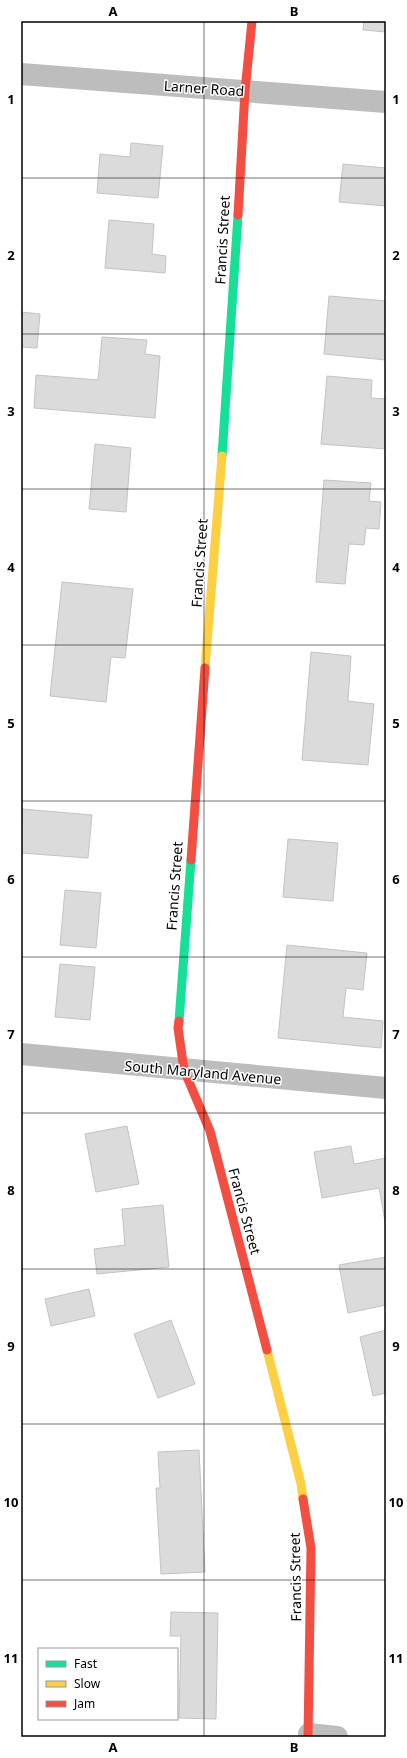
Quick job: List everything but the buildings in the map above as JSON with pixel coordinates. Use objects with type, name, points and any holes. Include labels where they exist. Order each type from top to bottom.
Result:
[{"type":"street","name":"Francis Street","points":[[252,21],[245,90],[232,320],[178,1028],[184,1070],[210,1131],[301,1484],[311,1548],[309,1736]]},
{"type":"street","name":"Larner Road","points":[[21,74],[386,102]]},
{"type":"street","name":"South Maryland Avenue","points":[[21,1054],[386,1088]]},
{"type":"street","points":[[309,1736],[337,1737]]},
{"type":"traffic: fast","points":[[222,456],[238,215]]},
{"type":"traffic: fast","points":[[179,1021],[191,860]]},
{"type":"traffic: slow","points":[[205,668],[222,456]]},
{"type":"traffic: slow","points":[[267,1350],[301,1484],[303,1499]]},
{"type":"traffic: jam","points":[[238,215],[245,91],[252,21]]},
{"type":"traffic: jam","points":[[191,860],[205,668]]},
{"type":"traffic: jam","points":[[179,1021],[178,1028],[184,1070],[210,1131],[267,1350]]},
{"type":"traffic: jam","points":[[303,1499],[311,1548],[308,1737]]}]
